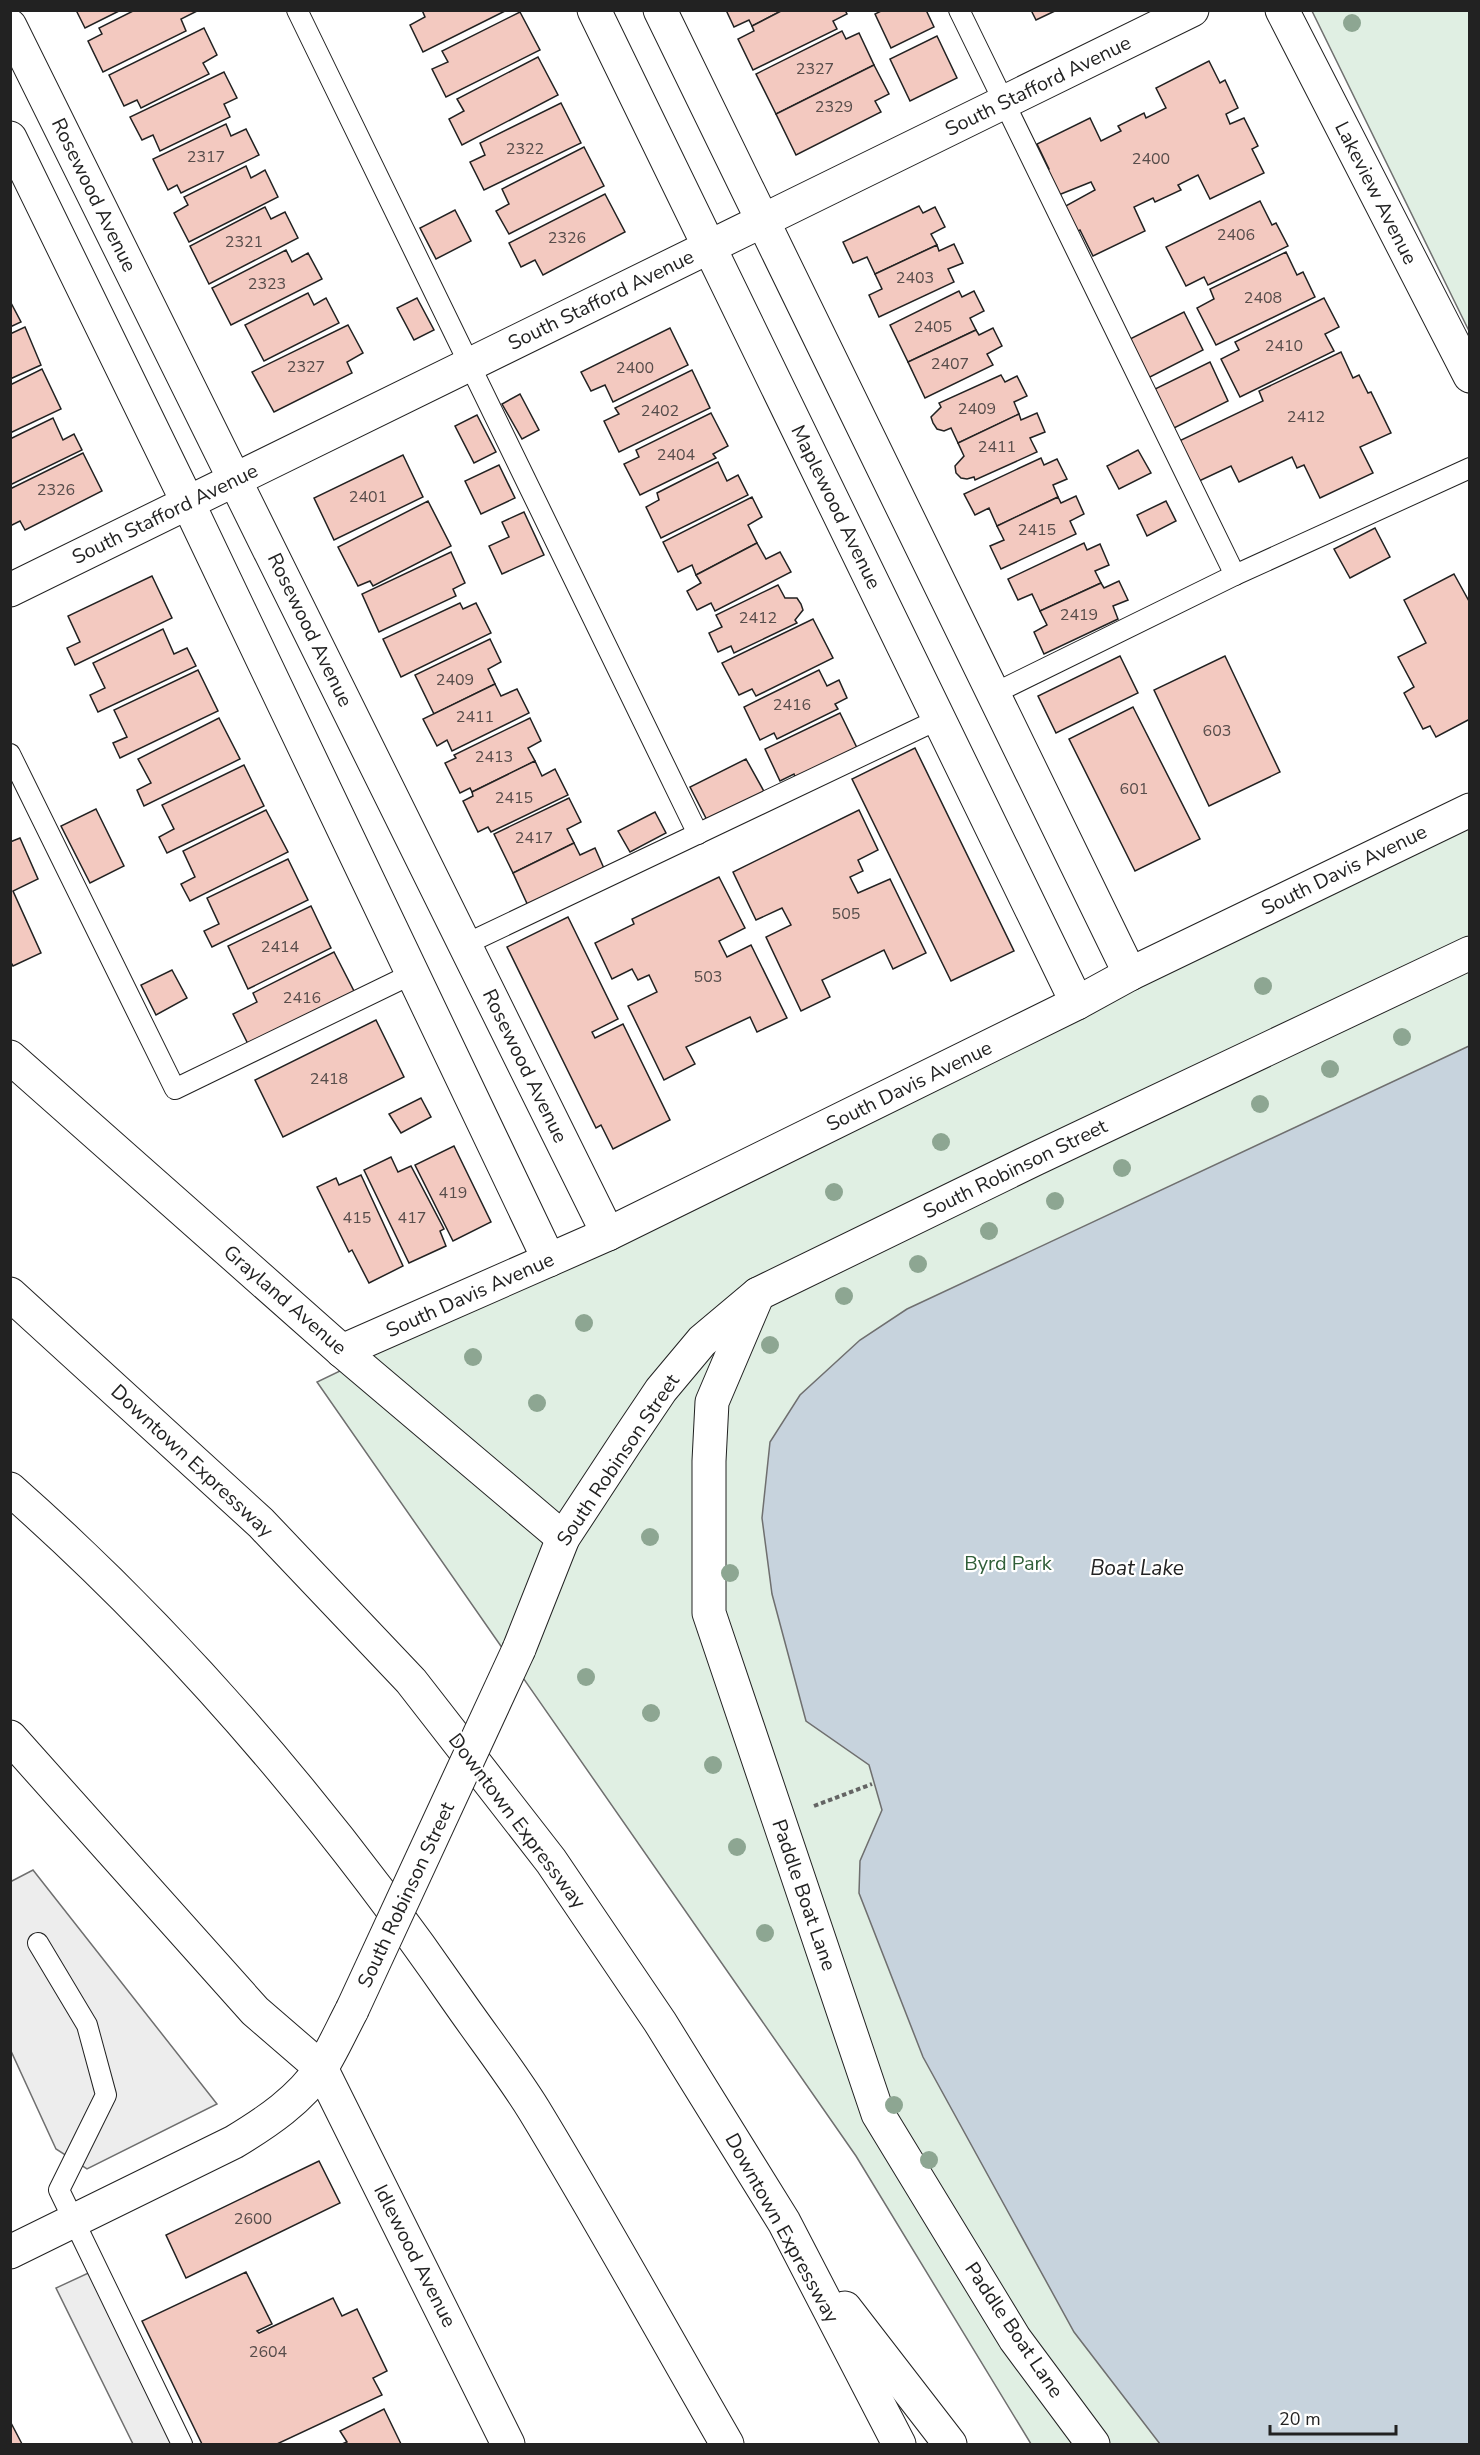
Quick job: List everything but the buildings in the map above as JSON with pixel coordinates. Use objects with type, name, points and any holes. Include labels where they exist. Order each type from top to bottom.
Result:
[{"type":"main road","name":"Maplewood Avenue","points":[[594,10],[1077,1003]]},
{"type":"main road","points":[[660,10],[1130,974]]},
{"type":"main road","name":"South Stafford Avenue","points":[[10,590],[1192,10]]},
{"type":"main road","name":"Lakeview Avenue","points":[[1282,10],[1470,376]]},
{"type":"main road","name":"Rosewood Avenue","points":[[10,26],[608,1234]]},
{"type":"main road","points":[[10,138],[188,503],[549,1260]]},
{"type":"main road","name":"South Davis Avenue","points":[[342,1351],[608,1234],[1077,1003],[1130,974],[1470,810]]},
{"type":"main road","name":"South Robinson Street","points":[[10,2252],[258,2128],[288,2106],[321,2068],[352,2010],[519,1649],[562,1538],[661,1390],[702,1341],[758,1294],[1035,1159],[1470,953]]},
{"type":"main road","name":"Grayland Avenue","points":[[10,1058],[342,1351],[562,1538]]},
{"type":"main road","name":"Downtown Expressway","points":[[10,1294],[261,1523],[411,1681],[551,1861],[660,2022],[792,2238],[899,2445]]},
{"type":"main road","name":"Paddle Boat Lane","points":[[758,1294],[712,1402],[709,1461],[709,1613],[878,2114],[1015,2339],[1093,2445]]},
{"type":"main road","points":[[10,1489],[50,1525],[194,1668],[312,1804],[414,1937],[533,2109],[728,2445]]},
{"type":"main road","points":[[10,1737],[255,2011],[321,2068]]},
{"type":"main road","name":"Idlewood Avenue","points":[[321,2068],[508,2445]]},
{"type":"main road","points":[[792,2238],[950,2445]]},
{"type":"lane","points":[[297,10],[698,834]]},
{"type":"lane","points":[[960,10],[1235,575]]},
{"type":"lane","points":[[993,694],[1235,575],[1470,468]]},
{"type":"lane","points":[[466,944],[939,719]]},
{"type":"lane","points":[[10,754],[175,1089],[412,974]]},
{"type":"lane","points":[[38,1942],[87,2025],[106,2095],[58,2190],[182,2445]]},
{"type":"path","points":[[807,1809],[872,1784]]},
{"type":"green space","points":[[1312,11],[1469,11],[1469,331]]},
{"type":"green space","name":"Boat Lake","points":[[1469,828],[1469,2444],[1031,2444],[856,2156],[317,1382]]},
{"type":"shaded area","points":[[33,1870],[217,2104],[87,2169],[56,2149],[11,2051],[10,1882]]},
{"type":"shaded area","points":[[97,2269],[182,2444],[133,2444],[56,2288]]},
{"type":"water","name":"Boat Lake","points":[[1469,1046],[1469,2444],[1160,2444],[1074,2332],[923,2057],[859,1893],[860,1861],[882,1810],[869,1765],[806,1721],[772,1594],[762,1518],[770,1442],[800,1395],[860,1340],[907,1309]]},
{"type":"park label","name":"Byrd Park","points":[[1008,1563]]}]
